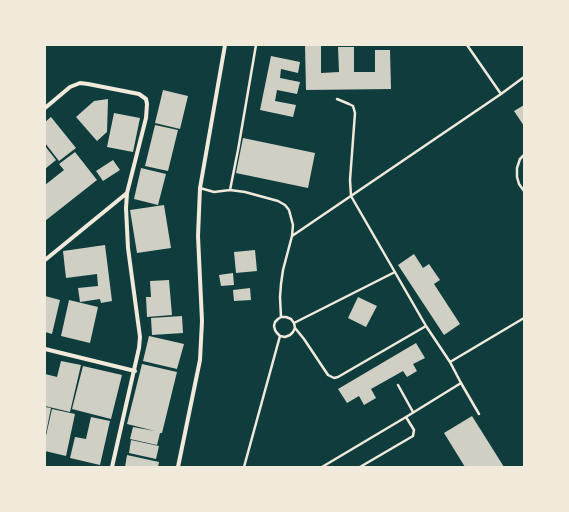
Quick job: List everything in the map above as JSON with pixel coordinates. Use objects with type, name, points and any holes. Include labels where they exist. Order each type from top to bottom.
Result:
[{"type":"street","points":[[178,467],[200,360],[202,321],[198,236],[200,188],[225,45]]},
{"type":"street","points":[[45,108],[70,87],[80,84],[88,84],[139,94],[146,99],[147,104],[146,118],[127,193],[126,208],[128,248],[140,337],[139,348],[112,467]]},
{"type":"street","points":[[45,260],[127,193]]},
{"type":"street","points":[[45,349],[135,370]]},
{"type":"lane","points":[[230,190],[256,45]]},
{"type":"lane","points":[[467,45],[500,94]]},
{"type":"lane","points":[[292,236],[524,76]]},
{"type":"lane","points":[[337,99],[353,106],[355,113],[350,180],[351,196],[426,326],[450,362],[460,383],[479,414]]},
{"type":"lane","points":[[524,155],[520,159],[517,168],[519,184],[524,191]]},
{"type":"lane","points":[[200,188],[214,192],[230,190],[245,192],[278,201],[285,204],[289,210],[293,225],[292,236],[281,284],[281,317]]},
{"type":"lane","points":[[294,323],[395,272]]},
{"type":"lane","points":[[295,328],[290,336],[285,337],[280,336],[275,330],[274,326],[275,322],[281,317],[291,319],[295,328],[328,375],[334,378],[426,326]]},
{"type":"lane","points":[[450,362],[524,318]]},
{"type":"lane","points":[[244,467],[280,336]]},
{"type":"lane","points":[[322,467],[460,383]]},
{"type":"lane","points":[[398,385],[413,412]]},
{"type":"lane","points":[[360,467],[413,436],[414,430],[406,417]]},
{"type":"building","points":[[305,45],[321,45],[321,73],[339,72],[338,47],[354,47],[354,72],[375,72],[375,50],[390,50],[391,89],[306,90]]},
{"type":"building","points":[[271,56],[300,62],[298,73],[281,69],[280,78],[300,82],[297,94],[277,90],[275,101],[296,105],[293,117],[260,110]]},
{"type":"building","points":[[163,90],[188,96],[180,129],[155,123]]},
{"type":"building","points":[[108,99],[107,132],[97,141],[76,117],[94,101]]},
{"type":"building","points":[[524,105],[524,126],[514,111]]},
{"type":"building","points":[[114,113],[140,118],[133,152],[107,147]]},
{"type":"building","points":[[51,117],[76,148],[59,161],[45,143],[45,122]]},
{"type":"building","points":[[155,125],[178,130],[168,171],[145,166]]},
{"type":"building","points":[[243,138],[315,153],[308,188],[236,173]]},
{"type":"building","points":[[45,146],[56,160],[45,169]]},
{"type":"building","points":[[75,152],[97,180],[45,221],[45,185],[64,170],[59,164]]},
{"type":"building","points":[[113,160],[120,170],[103,181],[96,171]]},
{"type":"building","points":[[141,168],[166,174],[158,205],[134,199]]},
{"type":"building","points":[[164,205],[171,248],[137,253],[130,210]]},
{"type":"building","points":[[105,245],[112,301],[101,303],[100,299],[80,302],[78,288],[98,286],[97,274],[66,278],[63,251]]},
{"type":"building","points":[[255,250],[257,271],[236,273],[234,252]]},
{"type":"building","points":[[414,254],[423,268],[429,264],[440,280],[434,284],[460,324],[444,335],[398,265]]},
{"type":"building","points":[[233,273],[234,285],[221,286],[219,275]]},
{"type":"building","points":[[169,280],[172,315],[147,317],[146,297],[151,297],[150,281]]},
{"type":"building","points":[[250,288],[251,300],[234,301],[233,290]]},
{"type":"building","points":[[45,296],[60,300],[52,334],[45,332]]},
{"type":"building","points":[[358,297],[377,306],[366,327],[348,318]]},
{"type":"building","points":[[69,300],[98,307],[90,343],[61,336]]},
{"type":"building","points":[[182,316],[183,333],[152,335],[151,318]]},
{"type":"building","points":[[149,336],[184,344],[177,369],[143,361]]},
{"type":"building","points":[[416,343],[425,358],[413,364],[417,371],[407,377],[403,371],[371,389],[376,398],[364,405],[359,396],[347,403],[338,389]]},
{"type":"building","points":[[61,361],[81,365],[70,412],[45,406],[45,374],[57,377]]},
{"type":"building","points":[[142,364],[177,372],[162,433],[160,433],[157,445],[130,439],[133,427],[155,431],[127,424]]},
{"type":"building","points":[[83,366],[122,375],[111,419],[72,409]]},
{"type":"building","points":[[45,407],[51,408],[46,433],[45,433]]},
{"type":"building","points":[[52,409],[75,414],[66,456],[45,451],[45,440]]},
{"type":"building","points":[[472,416],[504,467],[465,467],[444,433]]},
{"type":"building","points":[[91,417],[110,421],[100,465],[70,458],[75,437],[86,439]]},
{"type":"building","points":[[131,440],[159,446],[156,459],[129,453]]},
{"type":"building","points":[[127,455],[159,462],[158,467],[125,467]]}]
